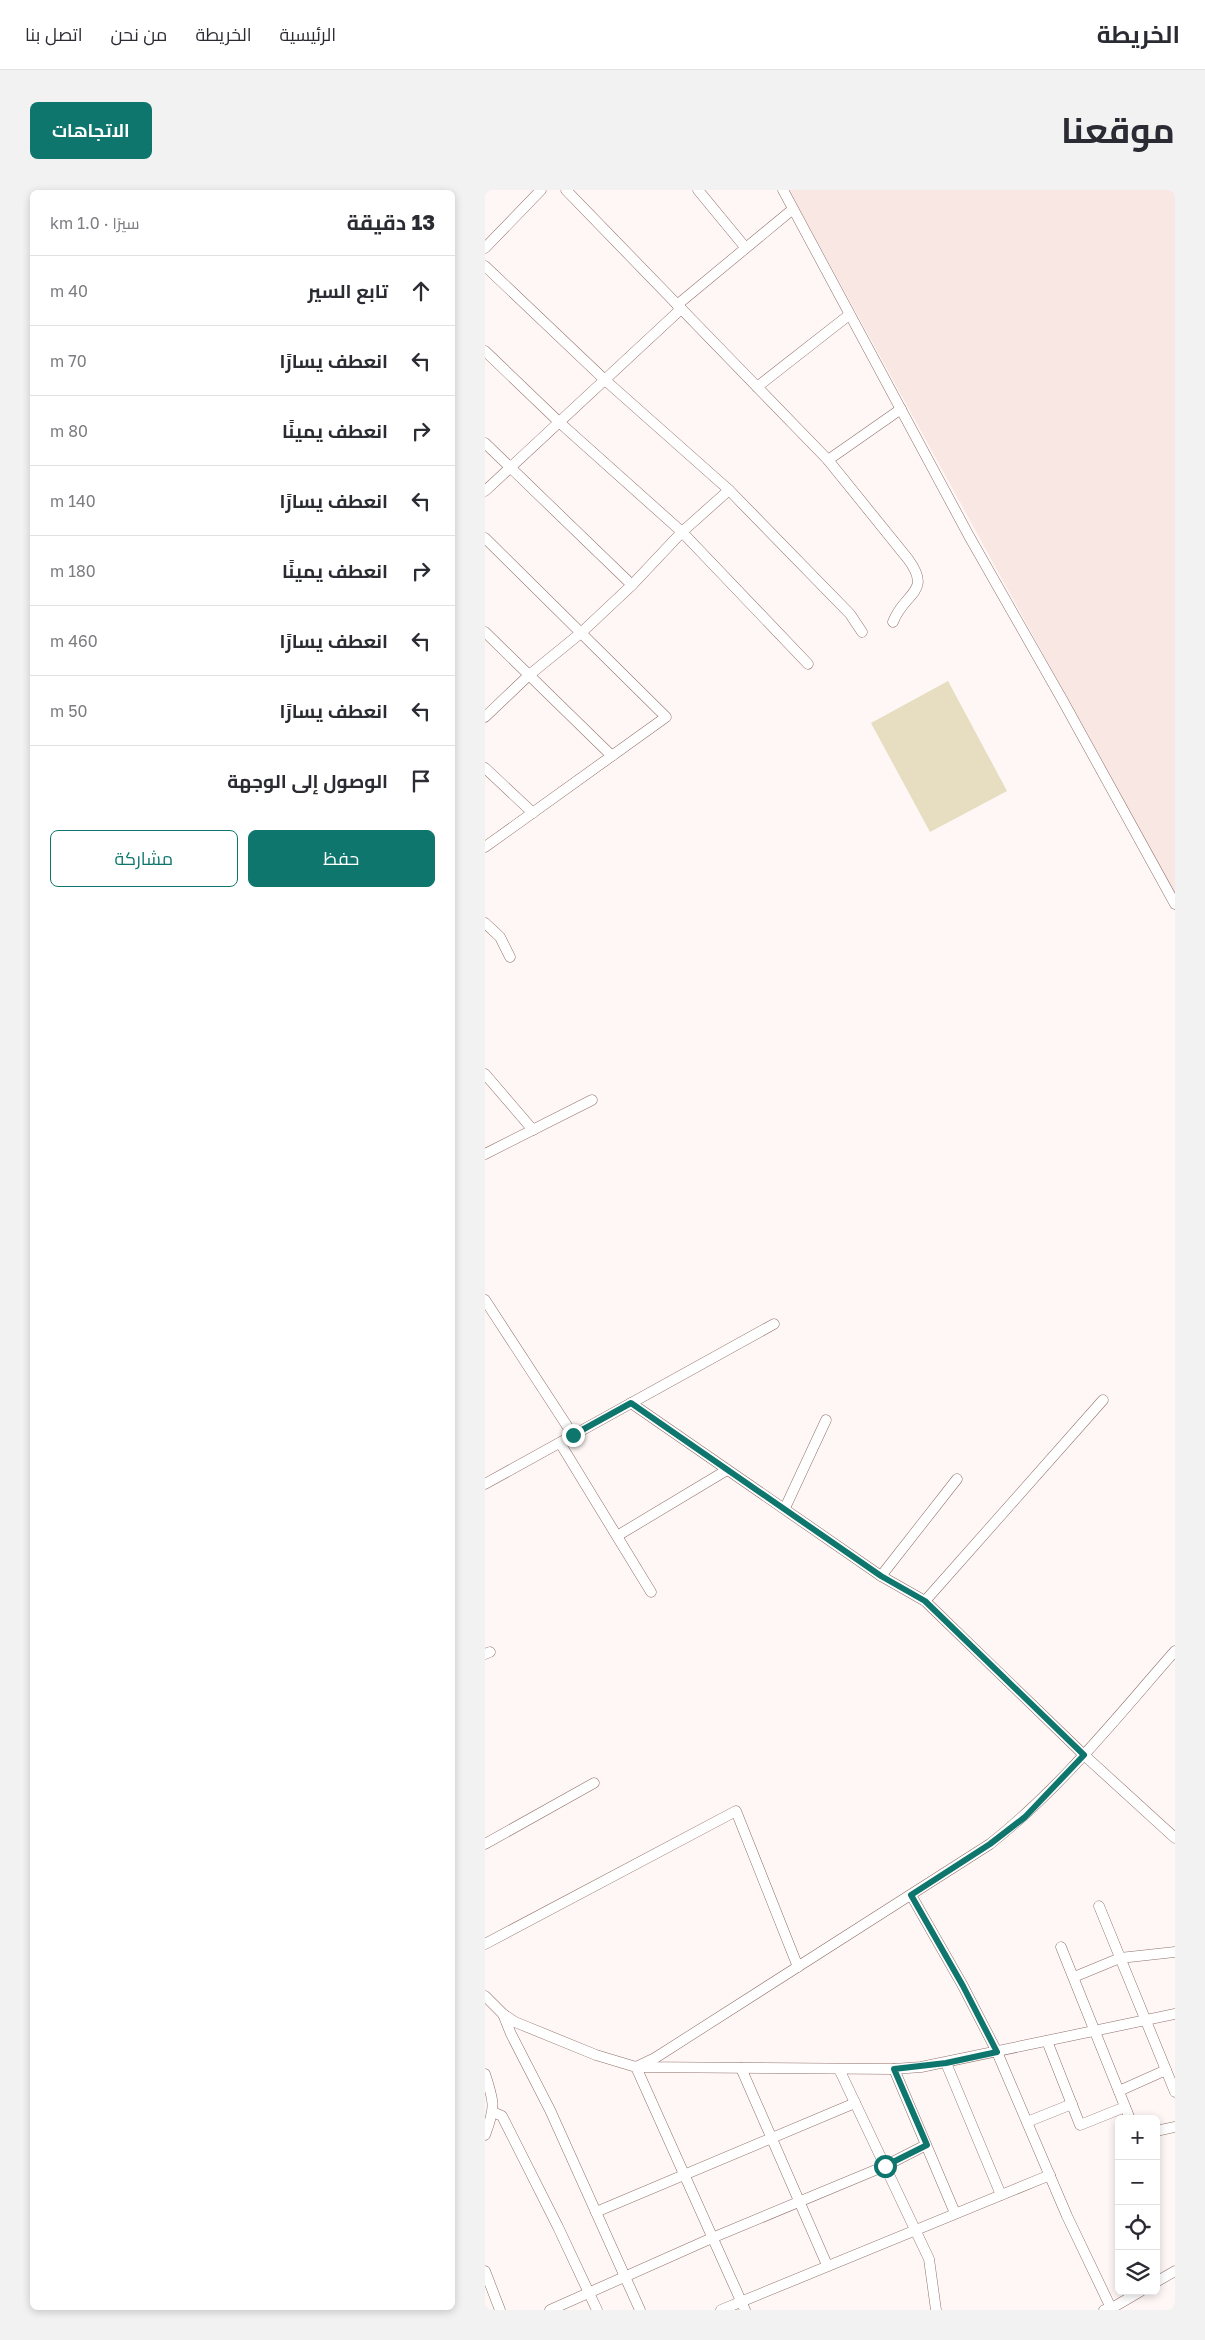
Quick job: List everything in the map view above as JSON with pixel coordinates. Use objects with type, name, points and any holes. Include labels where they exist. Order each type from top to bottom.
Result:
[{"type":"street","points":[[485,248],[541,190]]},
{"type":"street","points":[[566,190],[828,460],[897,544],[918,574],[918,587],[900,607],[893,622]]},
{"type":"street","points":[[698,190],[745,247]]},
{"type":"street","points":[[783,190],[969,536],[1175,904]]},
{"type":"street","points":[[485,491],[605,380],[679,307],[745,247],[793,209]]},
{"type":"street","points":[[485,266],[605,380],[729,490],[850,614],[862,632]]},
{"type":"street","points":[[757,387],[849,315]]},
{"type":"street","points":[[487,356],[682,532],[808,664]]},
{"type":"street","points":[[828,460],[901,409]]},
{"type":"street","points":[[485,443],[632,585]]},
{"type":"street","points":[[485,717],[528,676],[582,632],[632,585],[682,532],[729,490]]},
{"type":"street","points":[[485,538],[666,717],[485,847]]},
{"type":"street","points":[[485,632],[612,756]]},
{"type":"street","points":[[485,768],[533,813]]},
{"type":"street","points":[[485,923],[500,937],[510,957]]},
{"type":"street","points":[[485,1074],[533,1130]]},
{"type":"street","points":[[485,1154],[591,1100]]},
{"type":"street","points":[[485,1300],[573,1435]]},
{"type":"street","points":[[485,1484],[774,1324]]},
{"type":"street","points":[[925,1601],[1103,1400]]},
{"type":"street","points":[[631,1403],[881,1576],[925,1601],[1084,1755],[1175,1838]]},
{"type":"street","points":[[785,1508],[826,1420]]},
{"type":"street","points":[[560,1443],[651,1592]]},
{"type":"street","points":[[617,1536],[727,1470]]},
{"type":"street","points":[[881,1576],[957,1479]]},
{"type":"street","points":[[636,2067],[655,2058],[911,1895],[990,1844],[1025,1817],[1084,1755],[1175,1651]]},
{"type":"street","points":[[485,1844],[594,1783]]},
{"type":"street","points":[[485,1944],[736,1811],[798,1967]]},
{"type":"street","points":[[911,1895],[963,1986],[997,2052],[1110,2309],[1134,2295]]},
{"type":"street","points":[[1099,1906],[1166,2070],[1173,2081],[1175,2092]]},
{"type":"street","points":[[1061,1947],[1128,2115]]},
{"type":"street","points":[[1073,1977],[1120,1958],[1175,1952]]},
{"type":"street","points":[[486,1999],[515,2022],[596,2055],[636,2067],[894,2069],[946,2063],[1175,2014]]},
{"type":"street","points":[[503,2014],[511,2034],[550,2110],[640,2310]]},
{"type":"street","points":[[1047,2041],[1080,2125],[1125,2107]]},
{"type":"street","points":[[946,2063],[1001,2195]]},
{"type":"street","points":[[636,2067],[742,2305]]},
{"type":"street","points":[[741,2068],[827,2266]]},
{"type":"street","points":[[839,2069],[929,2258],[936,2310]]},
{"type":"street","points":[[894,2069],[955,2213]]},
{"type":"street","points":[[1119,2090],[1166,2070]]},
{"type":"street","points":[[485,2074],[493,2100],[493,2112],[485,2135]]},
{"type":"street","points":[[596,2212],[855,2103]]},
{"type":"street","points":[[1027,2122],[1071,2104]]},
{"type":"street","points":[[493,2112],[502,2116],[597,2310]]},
{"type":"street","points":[[1160,2130],[1175,2127]]},
{"type":"street","points":[[550,2310],[712,2238],[885,2166],[927,2145]]},
{"type":"street","points":[[721,2310],[742,2305],[827,2266],[1050,2175]]},
{"type":"street","points":[[485,2271],[500,2310]]},
{"type":"street","points":[[1160,2280],[1175,2271]]},
{"type":"shaded area","points":[[789,190],[1175,190],[1175,895]]},
{"type":"shaded area","points":[[948,681],[1007,791],[930,832],[871,723]]},
{"type":"route","points":[[573,1435],[631,1403],[881,1576],[925,1601],[1084,1755],[1025,1817],[990,1844],[911,1895],[963,1986],[997,2052],[946,2063],[894,2069],[927,2145],[885,2166]]}]
